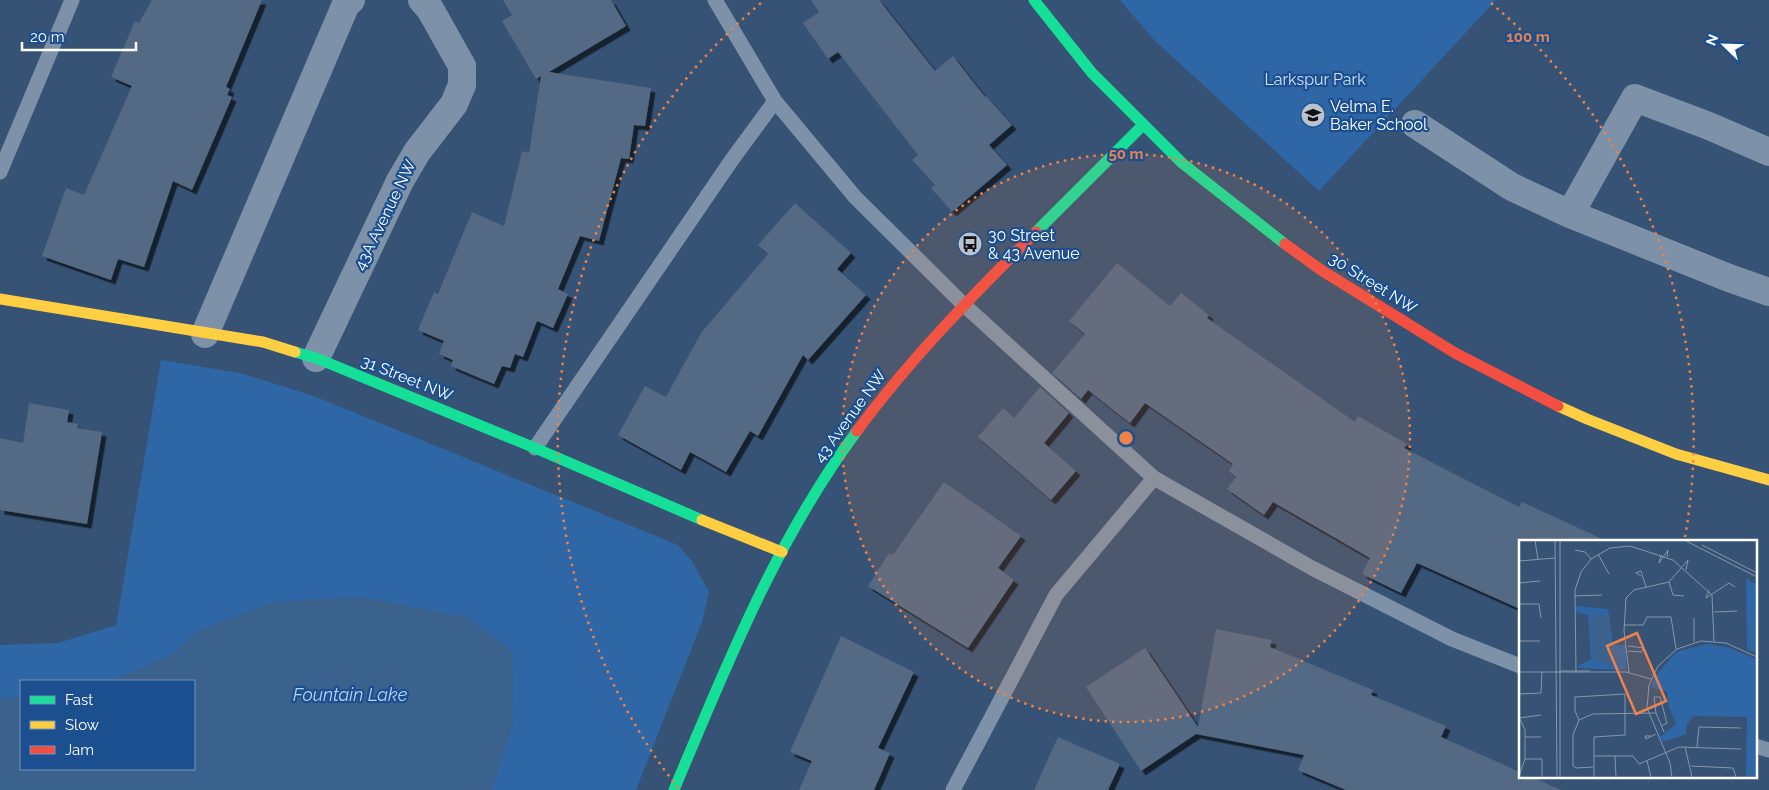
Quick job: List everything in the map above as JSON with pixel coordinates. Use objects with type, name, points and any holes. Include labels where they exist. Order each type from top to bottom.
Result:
[{"type":"street","points":[[205,334],[346,4],[351,0]]},
{"type":"street","name":"43A Avenue NW","points":[[316,358],[400,181],[417,152],[454,104],[462,85],[462,66],[430,9],[422,0]]},
{"type":"street","name":"30 Street NW","points":[[1034,0],[1092,73],[1182,162],[1283,243],[1321,270],[1455,353],[1527,391],[1587,419],[1676,454],[1769,480]]},
{"type":"street","points":[[1570,214],[1635,98],[1709,126],[1769,152]]},
{"type":"street","points":[[1415,124],[1512,187],[1570,214],[1729,278],[1769,292]]},
{"type":"street","name":"43 Avenue NW","points":[[674,790],[733,649],[782,552],[827,474],[868,416],[913,360],[963,304],[1144,125]]},
{"type":"street","name":"31 Street NW","points":[[0,298],[205,334],[263,342],[316,358],[782,552]]},
{"type":"lane","points":[[0,172],[72,0]]},
{"type":"lane","points":[[715,0],[775,101],[856,197],[963,304],[1154,478],[1312,568],[1452,639],[1519,666]]},
{"type":"lane","points":[[535,448],[731,161],[775,101]]},
{"type":"lane","points":[[953,790],[1056,595],[1154,478]]},
{"type":"lane","points":[[1756,746],[1769,750]]},
{"type":"green space","name":"Larkspur Park","points":[[1120,0],[1496,0],[1319,191],[1154,40]]},
{"type":"green space","points":[[161,360],[240,373],[314,396],[678,545],[692,561],[709,592],[702,622],[636,790],[0,790],[0,645],[58,643],[116,625]]},
{"type":"water","name":"Fountain Lake","points":[[360,597],[467,617],[512,651],[513,722],[492,790],[0,790],[0,699],[20,696],[20,770],[195,770],[195,680],[112,680],[171,655],[199,630],[273,602]]},
{"type":"building","points":[[152,0],[262,0],[226,87],[230,89],[227,95],[232,97],[192,190],[173,181],[144,267],[118,259],[111,280],[42,256],[66,188],[84,195],[132,86],[111,77],[135,21],[139,23]]},
{"type":"building","points":[[503,0],[611,0],[626,26],[549,72],[651,88],[645,126],[634,125],[629,159],[621,158],[599,241],[580,236],[558,289],[568,294],[553,328],[537,321],[523,357],[515,354],[510,368],[502,366],[494,384],[451,366],[453,360],[439,354],[444,341],[418,330],[434,292],[438,294],[472,212],[504,226],[522,151],[529,153],[541,76],[536,79],[502,21],[512,15]]},
{"type":"building","points":[[811,0],[879,0],[935,71],[953,56],[985,97],[1012,125],[989,145],[1007,165],[952,212],[931,188],[935,185],[912,160],[918,155],[838,52],[828,59],[803,23],[819,12]]},
{"type":"building","points":[[795,203],[851,253],[837,269],[866,295],[808,360],[803,355],[758,436],[750,431],[726,472],[690,452],[681,470],[618,435],[645,386],[666,397],[701,333],[768,254],[758,245]]},
{"type":"building","points":[[1117,263],[1170,306],[1181,293],[1209,315],[1207,318],[1355,422],[1358,416],[1407,444],[1404,448],[1519,507],[1522,502],[1605,540],[1519,540],[1519,609],[1417,563],[1401,593],[1362,574],[1370,558],[1273,502],[1264,515],[1227,489],[1236,477],[1229,471],[1233,464],[1145,403],[1130,423],[1088,390],[1081,399],[1052,373],[1085,334],[1069,321]]},
{"type":"building","points":[[1040,387],[1069,413],[1044,443],[1076,471],[1051,500],[978,437],[1003,408],[1014,418]]},
{"type":"building","points":[[29,403],[69,410],[67,422],[78,424],[77,428],[102,432],[87,524],[0,510],[0,438],[23,443]]},
{"type":"building","points":[[944,482],[1021,536],[998,568],[1014,580],[968,648],[868,586],[889,553],[893,555]]},
{"type":"building","points":[[1216,629],[1272,640],[1270,647],[1373,690],[1371,695],[1446,726],[1441,737],[1519,772],[1519,778],[1534,778],[1561,790],[1346,790],[1298,770],[1304,755],[1196,734],[1141,771],[1086,687],[1145,648],[1198,727]]},
{"type":"building","points":[[841,636],[914,672],[878,748],[890,753],[874,790],[799,790],[812,761],[790,752]]},
{"type":"building","points":[[1058,737],[1120,764],[1108,790],[1034,790]]},
{"type":"traffic: fast","points":[[1034,0],[1092,73],[1182,163],[1285,244]]},
{"type":"traffic: fast","points":[[1036,232],[1143,125]]},
{"type":"traffic: fast","points":[[295,352],[316,358],[535,448],[702,520]]},
{"type":"traffic: fast","points":[[674,790],[733,651],[777,560],[828,473],[857,431]]},
{"type":"traffic: slow","points":[[0,299],[263,342],[295,352]]},
{"type":"traffic: slow","points":[[1558,406],[1676,454],[1769,480]]},
{"type":"traffic: slow","points":[[702,520],[782,552]]},
{"type":"traffic: jam","points":[[857,431],[920,353],[1036,232]]},
{"type":"traffic: jam","points":[[1285,244],[1321,270],[1455,353],[1558,406]]},
{"type":"place","name":"Velma E. Baker School","points":[[1313,115]]},
{"type":"place","name":"30 Street & 43 Avenue","points":[[970,244]]}]
